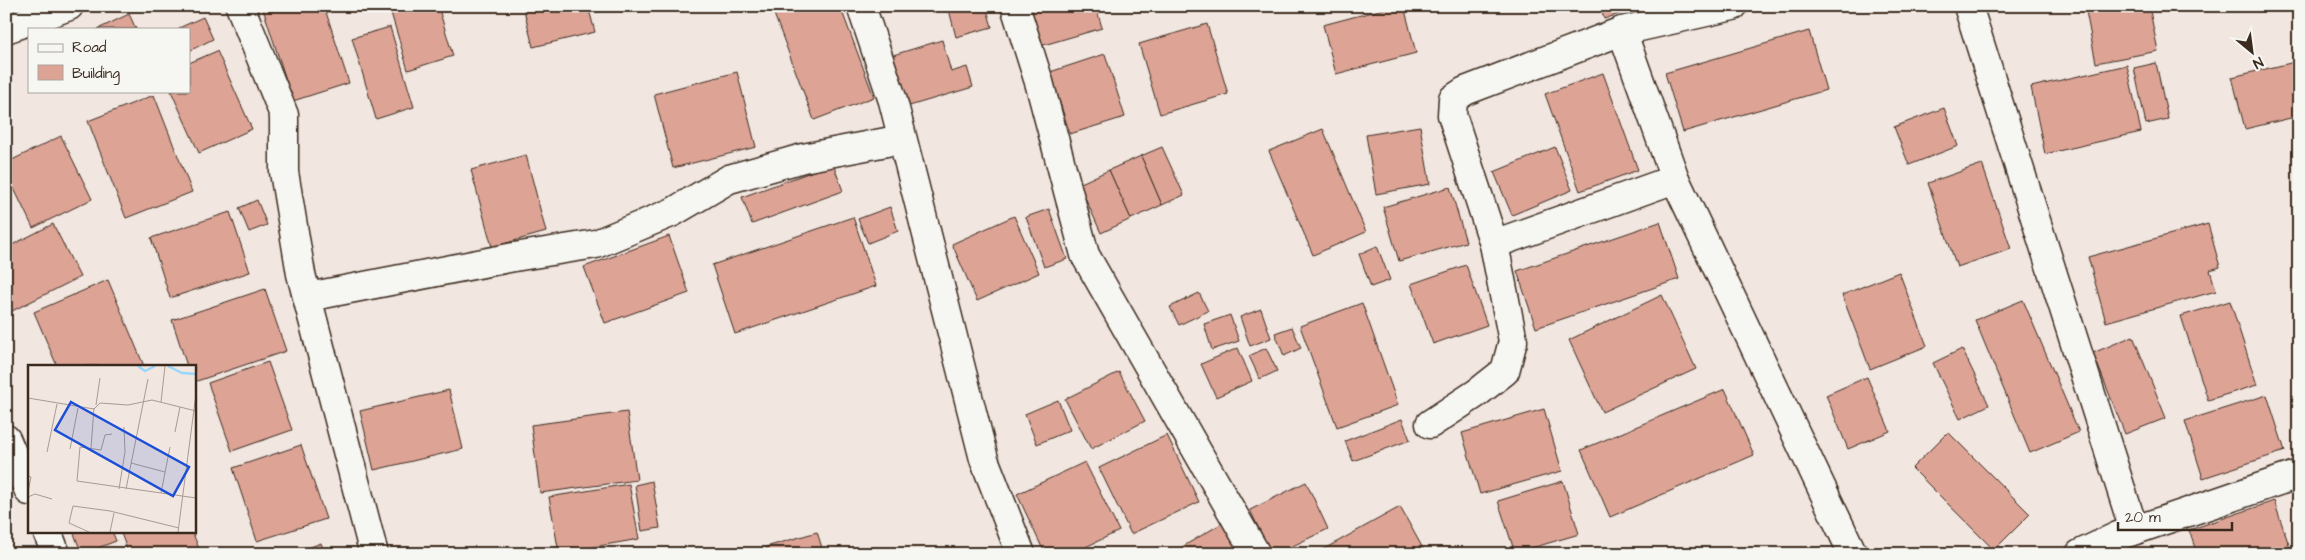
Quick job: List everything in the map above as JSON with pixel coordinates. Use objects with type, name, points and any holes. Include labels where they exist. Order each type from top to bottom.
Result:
[{"type":"street","points":[[6,29],[69,6]]},
{"type":"street","points":[[240,6],[284,115],[284,172],[292,232],[374,554]]},
{"type":"street","points":[[861,6],[893,101],[984,459],[1021,554]]},
{"type":"street","points":[[1014,6],[1039,82],[1085,255],[1256,554]]},
{"type":"street","points":[[1430,424],[1477,393],[1505,370],[1513,342],[1494,244],[1452,115],[1453,99],[1465,91],[1622,31],[1733,6]]},
{"type":"street","points":[[1968,6],[2134,530]]},
{"type":"street","points":[[1622,31],[1675,179],[1853,554]]},
{"type":"street","points":[[308,297],[514,257],[596,244],[673,212],[729,179],[804,158],[902,139]]},
{"type":"street","points":[[1494,244],[1675,179]]},
{"type":"street","points":[[6,439],[28,489]]},
{"type":"street","points":[[2080,554],[2134,530],[2299,474]]},
{"type":"street","points":[[46,532],[56,554]]},
{"type":"building","points":[[262,6],[324,6],[349,83],[293,101]]},
{"type":"building","points":[[389,6],[438,6],[453,56],[408,70]]},
{"type":"building","points":[[523,6],[588,6],[595,32],[533,47]]},
{"type":"building","points":[[595,6],[618,6],[597,12]]},
{"type":"building","points":[[771,6],[840,6],[874,97],[814,120]]},
{"type":"building","points":[[948,6],[986,6],[992,27],[956,37]]},
{"type":"building","points":[[1025,6],[1096,6],[1102,28],[1037,47]]},
{"type":"building","points":[[1395,6],[1404,6],[1416,53],[1336,74],[1323,25]]},
{"type":"building","points":[[1600,6],[1643,6],[1604,19]]},
{"type":"building","points":[[2085,6],[2149,6],[2158,51],[2096,63]]},
{"type":"building","points":[[129,14],[136,28],[100,28]]},
{"type":"building","points":[[203,17],[213,39],[190,50],[190,28],[179,28]]},
{"type":"building","points":[[1207,24],[1228,94],[1160,114],[1139,44]]},
{"type":"building","points":[[390,27],[414,107],[376,119],[352,38]]},
{"type":"building","points":[[1809,31],[1826,90],[1683,132],[1665,73]]},
{"type":"building","points":[[942,40],[951,72],[967,67],[973,87],[906,107],[890,56]]},
{"type":"building","points":[[217,51],[252,129],[199,153],[171,92],[190,92],[190,63]]},
{"type":"building","points":[[1105,54],[1125,117],[1070,134],[1050,72]]},
{"type":"building","points":[[2299,61],[2299,116],[2245,129],[2232,77]]},
{"type":"building","points":[[2156,63],[2168,119],[2146,124],[2134,68]]},
{"type":"building","points":[[2127,65],[2141,132],[2045,154],[2031,87]]},
{"type":"building","points":[[737,72],[756,147],[673,168],[654,94]]},
{"type":"building","points":[[1603,73],[1638,170],[1580,191],[1545,94]]},
{"type":"building","points":[[154,95],[192,192],[126,218],[88,121]]},
{"type":"building","points":[[1944,108],[1958,146],[1909,165],[1894,127]]},
{"type":"building","points":[[1420,126],[1430,184],[1376,194],[1366,135]]},
{"type":"building","points":[[1323,129],[1366,232],[1313,255],[1269,151]]},
{"type":"building","points":[[61,136],[92,199],[33,228],[6,172],[6,163]]},
{"type":"building","points":[[1162,147],[1184,195],[1162,205],[1141,156]]},
{"type":"building","points":[[1555,147],[1572,190],[1512,215],[1494,172]]},
{"type":"building","points":[[526,155],[546,232],[492,247],[471,170]]},
{"type":"building","points":[[1141,156],[1162,205],[1131,219],[1109,170]]},
{"type":"building","points":[[833,164],[843,191],[752,224],[742,197]]},
{"type":"building","points":[[1982,164],[2011,249],[1957,267],[1928,183]]},
{"type":"building","points":[[1109,170],[1131,219],[1101,233],[1079,184]]},
{"type":"building","points":[[1450,187],[1466,242],[1399,261],[1383,207]]},
{"type":"building","points":[[257,200],[267,225],[249,232],[239,208]]},
{"type":"building","points":[[890,207],[898,231],[868,243],[858,219]]},
{"type":"building","points":[[1049,209],[1067,259],[1044,267],[1026,217]]},
{"type":"building","points":[[230,212],[250,272],[170,298],[151,238]]},
{"type":"building","points":[[1014,216],[1039,273],[977,301],[952,244]]},
{"type":"building","points":[[853,217],[876,286],[735,334],[712,265]]},
{"type":"building","points":[[1660,222],[1679,279],[1536,328],[1517,271]]},
{"type":"building","points":[[53,224],[80,277],[6,314],[6,248]]},
{"type":"building","points":[[2208,224],[2220,267],[2210,270],[2216,291],[2106,322],[2088,257]]},
{"type":"building","points":[[669,236],[689,293],[605,323],[584,267]]},
{"type":"building","points":[[1377,246],[1390,280],[1371,287],[1359,254]]},
{"type":"building","points":[[1466,265],[1487,325],[1433,344],[1411,284]]},
{"type":"building","points":[[1899,272],[1927,346],[1870,369],[1842,295]]},
{"type":"building","points":[[108,280],[144,365],[57,365],[34,312]]},
{"type":"building","points":[[265,289],[286,351],[195,382],[195,365],[187,365],[172,320]]},
{"type":"building","points":[[1199,293],[1208,311],[1179,325],[1170,307]]},
{"type":"building","points":[[1662,295],[1696,369],[1602,412],[1569,340]]},
{"type":"building","points":[[2023,300],[2079,432],[2030,453],[1975,320]]},
{"type":"building","points":[[2230,301],[2257,385],[2208,400],[2181,316]]},
{"type":"building","points":[[1362,303],[1398,405],[1337,427],[1300,326]]},
{"type":"building","points":[[1261,309],[1271,338],[1250,346],[1240,317]]},
{"type":"building","points":[[1230,315],[1239,341],[1212,350],[1204,324]]},
{"type":"building","points":[[1292,327],[1301,348],[1284,356],[1275,333]]},
{"type":"building","points":[[2133,336],[2166,418],[2125,434],[2093,353]]},
{"type":"building","points":[[1238,348],[1252,381],[1216,397],[1201,364]]},
{"type":"building","points":[[1266,348],[1277,371],[1260,379],[1249,356]]},
{"type":"building","points":[[1962,349],[1989,405],[1960,419],[1933,363]]},
{"type":"building","points":[[268,362],[292,430],[232,451],[208,383]]},
{"type":"building","points":[[1119,372],[1145,421],[1091,449],[1065,399]]},
{"type":"building","points":[[1867,377],[1890,431],[1848,449],[1826,395]]},
{"type":"building","points":[[1725,389],[1754,455],[1610,517],[1581,450]]},
{"type":"building","points":[[449,390],[463,449],[374,470],[360,411]]},
{"type":"building","points":[[2267,395],[2285,451],[2203,478],[2185,421]]},
{"type":"building","points":[[1058,400],[1070,430],[1037,444],[1025,414]]},
{"type":"building","points":[[1544,409],[1562,471],[1480,494],[1462,433]]},
{"type":"building","points":[[627,412],[637,480],[540,493],[531,425]]},
{"type":"building","points":[[1402,419],[1410,440],[1353,461],[1345,441]]},
{"type":"building","points":[[1948,432],[2030,514],[1994,550],[1912,468]]},
{"type":"building","points":[[1167,435],[1199,502],[1131,534],[1099,468]]},
{"type":"building","points":[[301,445],[326,519],[257,541],[233,468]]},
{"type":"building","points":[[1085,462],[1119,531],[1071,554],[1045,554],[1017,494]]},
{"type":"building","points":[[652,481],[660,528],[642,531],[635,485]]},
{"type":"building","points":[[1563,481],[1579,534],[1515,553],[1498,501]]},
{"type":"building","points":[[1306,482],[1328,529],[1276,554],[1271,554],[1250,510]]},
{"type":"building","points":[[629,484],[639,539],[559,553],[549,497]]},
{"type":"building","points":[[2274,501],[2292,554],[2197,554],[2189,530]]},
{"type":"building","points":[[1400,507],[1426,554],[1315,554]]},
{"type":"building","points":[[1226,521],[1245,554],[1186,554],[1182,547]]},
{"type":"building","points":[[73,532],[112,532],[116,541],[82,554]]},
{"type":"building","points":[[120,532],[192,532],[201,554],[129,554]]},
{"type":"building","points":[[817,532],[824,554],[768,554],[766,547]]},
{"type":"building","points":[[321,543],[325,554],[292,554]]}]
